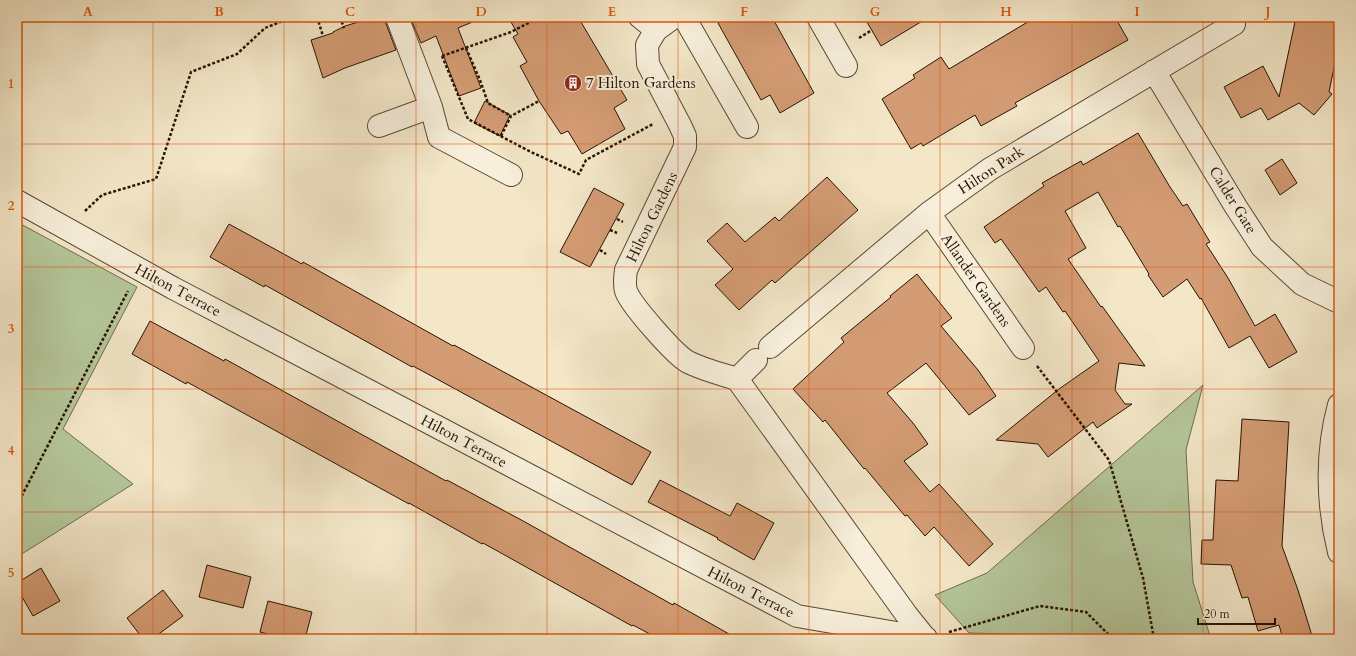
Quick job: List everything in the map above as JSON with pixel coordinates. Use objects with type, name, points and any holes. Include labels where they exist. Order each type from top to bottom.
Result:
[{"type":"street","points":[[397,17],[431,107],[439,137],[511,175]]},
{"type":"street","points":[[648,24],[674,17]]},
{"type":"street","points":[[684,17],[747,127]]},
{"type":"street","points":[[818,17],[846,66]]},
{"type":"street","name":"Hilton Gardens","points":[[648,24],[648,64],[685,136],[685,147],[626,270],[625,282],[627,292],[640,312],[677,355],[688,362],[715,373],[737,379]]},
{"type":"street","name":"Hilton Park","points":[[737,379],[763,354],[929,212],[990,169],[1234,24]]},
{"type":"street","name":"Calder Gate","points":[[1154,71],[1262,248],[1302,284],[1339,302]]},
{"type":"street","points":[[379,126],[431,107]]},
{"type":"street","name":"Hilton Terrace","points":[[17,201],[139,269],[797,616],[926,639]]},
{"type":"street","name":"Allander Gardens","points":[[929,212],[1023,348]]},
{"type":"street","points":[[737,379],[906,614],[926,639]]},
{"type":"street","points":[[1339,405],[1331,448],[1330,483],[1332,517],[1339,552]]},
{"type":"path","points":[[67,228],[102,195],[156,179],[191,72],[237,54],[265,28],[293,17]]},
{"type":"path","points":[[317,17],[323,36]]},
{"type":"path","points":[[340,17],[344,28]]},
{"type":"path","points":[[415,66],[511,32],[540,17]]},
{"type":"path","points":[[466,48],[488,103],[511,116]]},
{"type":"path","points":[[442,56],[468,119],[531,152],[579,174],[586,160],[674,112]]},
{"type":"path","points":[[501,136],[511,116],[539,101]]},
{"type":"path","points":[[17,505],[139,269]]},
{"type":"path","points":[[1023,348],[1109,460],[1143,578],[1154,639]]},
{"type":"path","points":[[926,639],[1040,606],[1086,612],[1113,639]]},
{"type":"green space","points":[[17,222],[137,287],[63,429],[133,484],[17,557]]},
{"type":"green space","points":[[1203,385],[1186,450],[1193,582],[1211,639],[1087,639],[1087,636],[969,633],[935,595],[987,573]]},
{"type":"building","points":[[375,17],[385,17],[385,21],[396,50],[345,68],[323,78],[311,40],[333,33],[345,26]]},
{"type":"building","points":[[410,17],[482,17],[458,28],[481,88],[459,96],[436,36],[421,43]]},
{"type":"building","name":"7 Hilton Gardens","points":[[508,17],[578,17],[627,100],[614,108],[625,129],[582,154],[568,131],[561,134],[539,101],[520,66],[527,62],[513,37],[518,34]]},
{"type":"building","points":[[729,17],[772,17],[814,93],[780,113],[770,95],[761,100],[718,23]]},
{"type":"building","points":[[864,17],[929,17],[881,46]]},
{"type":"building","points":[[1036,17],[1115,17],[1128,40],[1015,103],[1017,106],[981,126],[975,115],[923,146],[921,143],[911,149],[882,99],[915,78],[913,75],[941,57],[949,69]]},
{"type":"building","points":[[1296,17],[1339,17],[1339,44],[1329,92],[1332,94],[1314,115],[1299,103],[1268,120],[1261,108],[1241,118],[1224,87],[1263,66],[1279,97]]},
{"type":"building","points":[[485,101],[510,115],[500,136],[474,123]]},
{"type":"building","points":[[1138,133],[1183,206],[1187,204],[1210,242],[1206,244],[1228,278],[1255,326],[1275,314],[1297,352],[1269,368],[1250,336],[1229,348],[1201,298],[1200,299],[1187,279],[1163,297],[1148,275],[1149,274],[1120,226],[1118,227],[1098,192],[1065,211],[1086,248],[1068,259],[1101,307],[1102,306],[1145,366],[1119,363],[1115,390],[1125,404],[1132,404],[1097,428],[1093,422],[1048,457],[1038,444],[996,440],[1059,389],[1099,361],[1065,311],[1063,312],[1046,287],[1039,292],[1001,239],[995,243],[984,227],[1044,186],[1042,183],[1081,161],[1083,165]]},
{"type":"building","points":[[1282,159],[1297,183],[1280,195],[1265,170]]},
{"type":"building","points":[[827,177],[858,210],[775,283],[772,280],[739,310],[715,285],[733,269],[707,241],[727,223],[745,242],[775,217],[779,221]]},
{"type":"building","points":[[594,188],[624,204],[590,267],[560,252]]},
{"type":"building","points":[[229,224],[302,264],[303,262],[453,346],[454,345],[651,452],[632,485],[413,366],[412,367],[265,285],[264,287],[210,257]]},
{"type":"building","points":[[917,274],[952,318],[941,326],[978,370],[996,396],[969,415],[926,363],[887,393],[913,423],[928,444],[904,461],[930,492],[939,484],[993,544],[969,566],[934,527],[925,536],[907,515],[905,516],[865,468],[864,469],[825,420],[823,422],[793,389],[844,342],[841,338]]},
{"type":"building","points":[[150,321],[224,361],[225,359],[446,481],[447,480],[525,522],[673,605],[674,603],[738,639],[659,639],[633,625],[632,626],[483,543],[482,544],[187,382],[186,384],[132,354]]},
{"type":"building","points":[[1242,419],[1289,422],[1282,546],[1298,590],[1313,639],[1283,639],[1279,625],[1258,631],[1248,597],[1242,598],[1231,565],[1201,564],[1202,540],[1213,540],[1216,480],[1238,481]]},
{"type":"building","points":[[660,480],[730,516],[737,503],[774,523],[754,560],[717,539],[718,538],[648,502]]},
{"type":"building","points":[[207,565],[251,577],[243,608],[199,597]]},
{"type":"building","points":[[41,568],[60,601],[33,616],[17,588],[17,583]]},
{"type":"building","points":[[163,590],[183,616],[152,639],[143,639],[127,618]]},
{"type":"building","points":[[268,601],[312,612],[305,639],[287,639],[260,632]]},
{"type":"place","name":"7 Hilton Gardens","points":[[573,83]]}]
